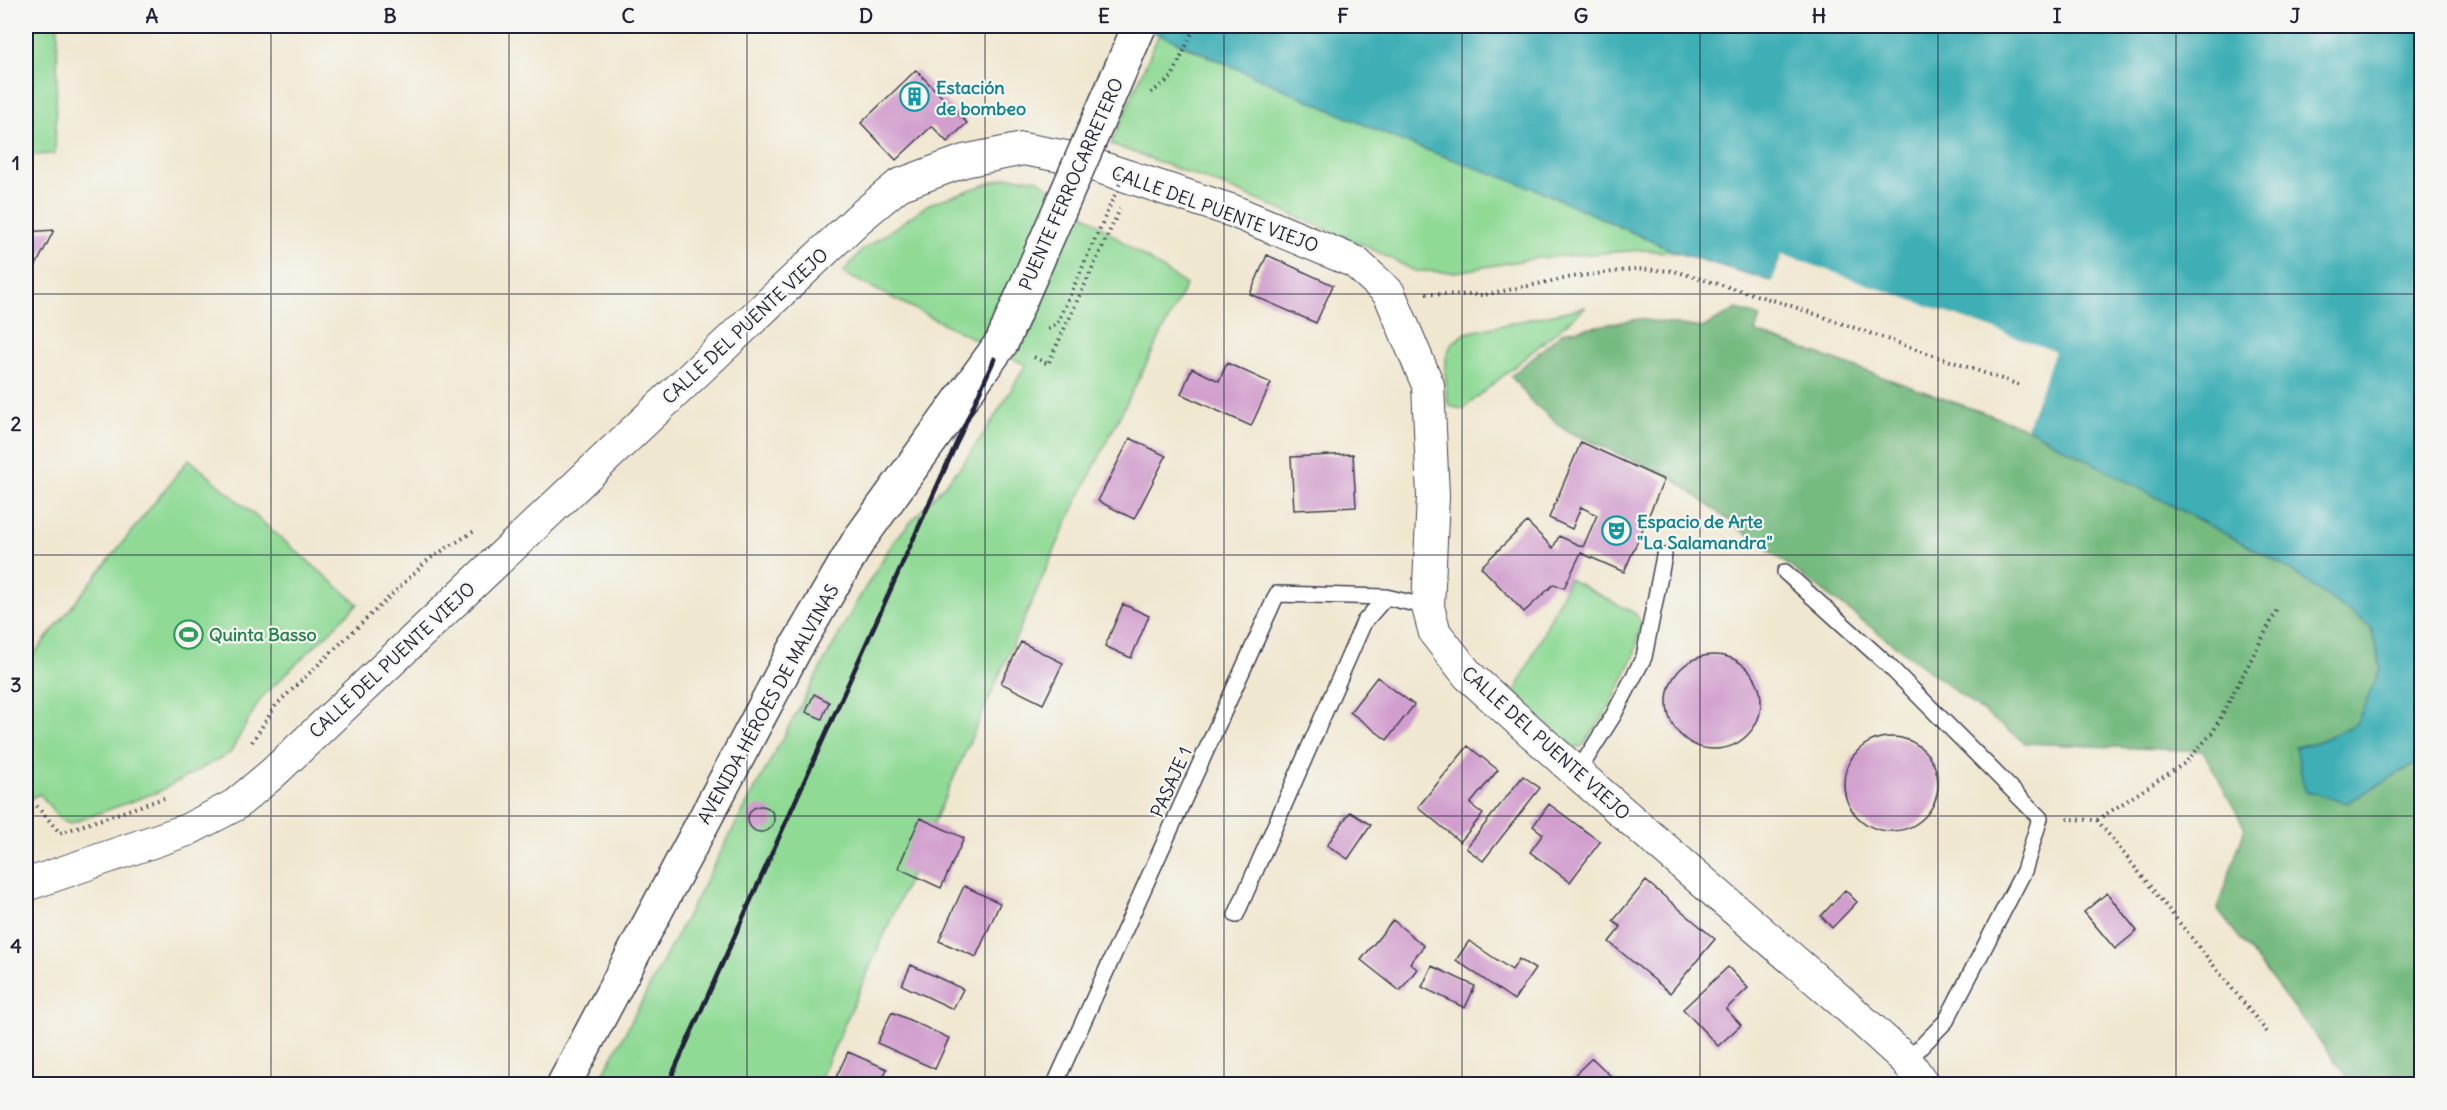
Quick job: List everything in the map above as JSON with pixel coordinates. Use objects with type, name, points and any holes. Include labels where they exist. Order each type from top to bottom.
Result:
[{"type":"main road","name":"PUENTE FERROCARRETERO","points":[[1014,347],[1140,26]]},
{"type":"main road","name":"AVENIDA HÉROES DE MALVINAS","points":[[564,1084],[794,651],[859,540],[1014,347]]},
{"type":"street","name":"CALLE DEL PUENTE VIEJO","points":[[26,885],[187,830],[235,805],[272,774],[858,219],[899,185],[964,160],[1023,149],[1125,171],[1233,211],[1355,262],[1389,293],[1428,385],[1433,496],[1428,607],[1435,633],[1468,675],[1577,774],[1842,1002],[1915,1073]]},
{"type":"lane","points":[[1577,774],[1613,716],[1644,657],[1664,556]]},
{"type":"lane","points":[[1785,572],[1888,664],[2040,818],[2024,871],[1946,1020],[1915,1073]]},
{"type":"lane","name":"PASAJE 1","points":[[1055,1084],[1277,594],[1386,597]]},
{"type":"lane","points":[[1236,915],[1364,622],[1386,597],[1428,607]]},
{"type":"path","points":[[1145,98],[1172,77],[1195,26]]},
{"type":"path","points":[[1014,347],[1048,364],[1125,171]]},
{"type":"path","points":[[1042,332],[1057,324],[1125,171]]},
{"type":"path","points":[[1389,293],[1484,295],[1572,277],[1637,269],[1674,271],[1785,304],[2022,386]]},
{"type":"path","points":[[247,750],[276,705],[420,567],[484,526]]},
{"type":"path","points":[[2040,818],[2097,820],[2185,763],[2213,732],[2277,610]]},
{"type":"path","points":[[26,809],[36,805],[60,833],[170,796]]},
{"type":"path","points":[[2097,820],[2267,1032]]},
{"type":"green space","points":[[26,26],[58,26],[55,154],[31,155],[26,146]]},
{"type":"green space","points":[[1159,34],[1207,56],[1543,192],[1678,253],[1642,250],[1537,258],[1456,272],[1415,271],[1368,247],[1239,192],[1111,144]]},
{"type":"green space","points":[[1007,177],[1037,179],[1186,285],[1072,511],[818,1084],[598,1084],[859,598],[894,541],[962,465],[993,420],[1026,365],[843,273],[860,252],[929,204]]},
{"type":"green space","points":[[1586,307],[1463,409],[1449,406],[1445,366],[1447,353],[1459,338],[1466,333]]},
{"type":"green space","points":[[1737,309],[1760,317],[1755,332],[2027,428],[2280,563],[2371,627],[2381,668],[2356,724],[2317,742],[2295,747],[2347,803],[2421,760],[2421,1084],[2353,1084],[2217,909],[2245,828],[2203,751],[2025,743],[1671,477],[1565,430],[1531,401],[1511,376],[1563,332],[1639,319],[1702,328]]},
{"type":"green space","name":"Quinta Basso","points":[[189,459],[358,604],[261,698],[230,753],[160,791],[69,824],[60,819],[40,794],[26,800],[26,664]]},
{"type":"green space","points":[[1569,579],[1636,614],[1641,623],[1634,656],[1611,705],[1583,746],[1575,748],[1513,697]]},
{"type":"water","points":[[1133,26],[2421,26],[2421,760],[2347,803],[2305,791],[2295,747],[2317,742],[2356,724],[2381,668],[2371,627],[2280,563],[2027,428],[2054,351],[1782,255],[1772,281],[1678,253],[1543,192],[1396,139],[1159,34]]},
{"type":"pier","points":[[1782,254],[2055,351],[2027,428],[2024,427],[2051,352],[1784,258],[1775,283],[1771,284]]},
{"type":"building","name":"Estación de bombeo","points":[[916,70],[967,123],[947,142],[932,126],[896,160],[861,123]]},
{"type":"building","points":[[54,230],[26,285],[26,232]]},
{"type":"building","points":[[1267,255],[1333,285],[1316,323],[1250,294]]},
{"type":"building","points":[[1227,363],[1271,383],[1251,426],[1181,394],[1192,368],[1219,381]]},
{"type":"building","points":[[1130,438],[1166,456],[1134,519],[1098,501]]},
{"type":"building","points":[[1581,442],[1664,480],[1624,572],[1581,553],[1564,588],[1554,584],[1524,612],[1481,567],[1527,522],[1553,548],[1559,536],[1583,547],[1597,515],[1581,507],[1572,529],[1549,518]]},
{"type":"building","points":[[1353,454],[1356,507],[1294,510],[1291,457]]},
{"type":"building","points":[[1123,604],[1149,616],[1131,658],[1105,646]]},
{"type":"building","points":[[1021,642],[1063,663],[1043,704],[1001,683]]},
{"type":"building","points":[[1714,655],[1732,659],[1747,669],[1757,684],[1761,702],[1757,720],[1747,735],[1732,745],[1714,749],[1696,745],[1681,735],[1671,720],[1667,702],[1671,684],[1681,669],[1696,659]]},
{"type":"building","points":[[1377,677],[1414,705],[1387,740],[1350,712]]},
{"type":"building","points":[[814,694],[829,702],[822,719],[806,712]]},
{"type":"building","points":[[1891,737],[1909,741],[1924,751],[1934,766],[1938,784],[1934,802],[1924,817],[1909,827],[1891,831],[1873,827],[1858,817],[1848,802],[1844,784],[1848,766],[1858,751],[1873,741]]},
{"type":"building","points":[[1468,746],[1498,770],[1470,804],[1483,814],[1460,842],[1418,807]]},
{"type":"building","points":[[1523,776],[1540,788],[1483,861],[1466,848]]},
{"type":"building","points":[[1549,804],[1600,842],[1570,882],[1530,852],[1543,834],[1533,826]]},
{"type":"building","points":[[761,806],[770,810],[774,819],[770,828],[761,832],[752,828],[748,819],[752,810]]},
{"type":"building","points":[[1350,812],[1371,825],[1348,859],[1327,845]]},
{"type":"building","points":[[920,818],[964,838],[941,888],[898,868]]},
{"type":"building","points":[[1646,881],[1715,939],[1670,993],[1609,942],[1621,927],[1613,921]]},
{"type":"building","points":[[964,886],[1000,903],[976,957],[939,941]]},
{"type":"building","points":[[1845,890],[1857,902],[1832,928],[1821,916]]},
{"type":"building","points":[[2107,893],[2137,931],[2115,949],[2084,912]]},
{"type":"building","points":[[1393,920],[1424,946],[1410,963],[1417,969],[1400,991],[1361,960]]},
{"type":"building","points":[[1469,941],[1512,970],[1519,959],[1535,969],[1514,1000],[1456,960]]},
{"type":"building","points":[[911,965],[963,989],[953,1009],[902,985]]},
{"type":"building","points":[[1432,966],[1475,986],[1465,1008],[1422,987]]},
{"type":"building","points":[[1728,967],[1748,988],[1726,1009],[1741,1025],[1718,1046],[1683,1009]]},
{"type":"building","points":[[892,1012],[949,1038],[935,1069],[877,1043]]},
{"type":"building","points":[[848,1052],[887,1069],[880,1084],[833,1084]]},
{"type":"building","points":[[1592,1058],[1619,1084],[1565,1084]]},
{"type":"railway","points":[[668,1084],[1002,342],[1140,26]]},
{"type":"place","name":"Estación de bombeo","points":[[915,97]]},
{"type":"place","name":"Espacio de Arte \"La Salamandra\"","points":[[1616,531]]},
{"type":"place","name":"Quinta Basso","points":[[188,634]]}]
